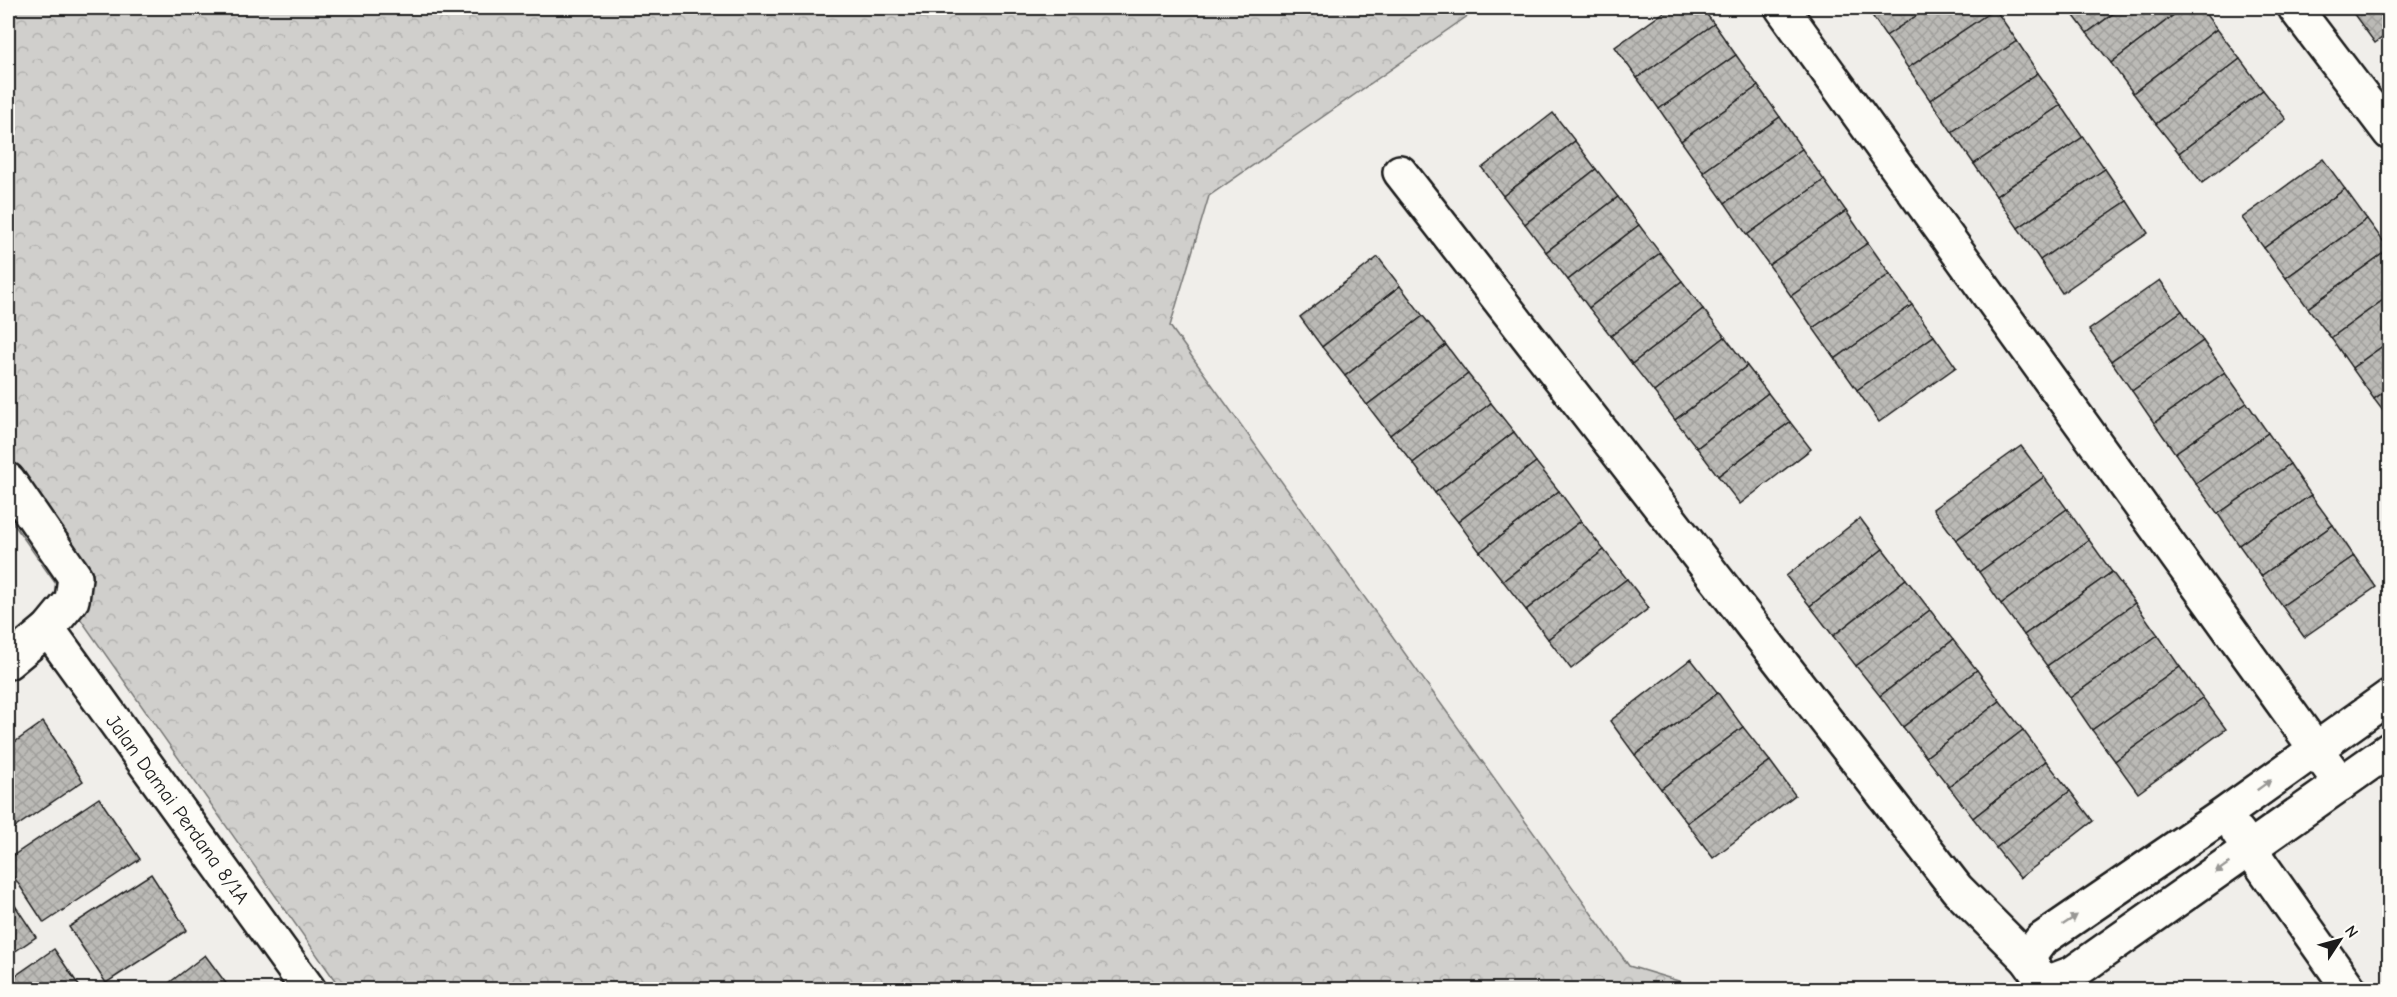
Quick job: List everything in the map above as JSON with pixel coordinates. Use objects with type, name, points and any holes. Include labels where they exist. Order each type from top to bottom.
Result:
[{"type":"street","points":[[1782,8],[2341,784]]},
{"type":"street","points":[[2295,8],[2390,133]]},
{"type":"street","points":[[1400,172],[1957,889],[2027,959],[2040,977],[2052,981],[2073,973],[2390,749]]},
{"type":"street","points":[[8,480],[75,577],[72,600],[48,629],[8,662]]},
{"type":"street","name":"Jalan Damai Perdana 8/1A","points":[[48,629],[309,990]]},
{"type":"street","points":[[2027,959],[2040,940],[2224,814],[2390,696]]},
{"type":"street","points":[[2224,814],[2350,990]]},
{"type":"green space","points":[[8,8],[1479,8],[1209,196],[1170,326],[1629,966],[1705,989],[341,989],[8,516]]},
{"type":"building","points":[[1670,8],[1702,8],[1714,24],[1637,78],[1615,47]]},
{"type":"building","points":[[1867,8],[1928,8],[1886,36]]},
{"type":"building","points":[[1928,8],[1995,9],[1908,68],[1886,36]]},
{"type":"building","points":[[2068,8],[2121,8],[2087,33]]},
{"type":"building","points":[[2121,8],[2183,8],[2111,63],[2087,33]]},
{"type":"building","points":[[2183,8],[2201,8],[2217,29],[2133,93],[2111,63]]},
{"type":"building","points":[[2348,8],[2360,8],[2353,13]]},
{"type":"building","points":[[2360,8],[2390,8],[2390,32],[2375,43],[2353,13]]},
{"type":"building","points":[[1995,9],[2017,41],[1930,100],[1908,68]]},
{"type":"building","points":[[1714,24],[1736,55],[1659,109],[1637,78]]},
{"type":"building","points":[[2217,29],[2240,59],[2156,124],[2133,93]]},
{"type":"building","points":[[2017,41],[2038,73],[1952,132],[1930,100]]},
{"type":"building","points":[[1736,55],[1758,86],[1681,141],[1659,109]]},
{"type":"building","points":[[2240,59],[2263,90],[2179,153],[2156,124]]},
{"type":"building","points":[[2038,73],[2061,105],[1974,164],[1952,132]]},
{"type":"building","points":[[1758,86],[1780,117],[1703,172],[1681,141]]},
{"type":"building","points":[[2263,90],[2286,119],[2202,183],[2179,153]]},
{"type":"building","points":[[2061,105],[2083,137],[1996,196],[1974,164]]},
{"type":"building","points":[[1553,113],[1575,141],[1503,196],[1482,168]]},
{"type":"building","points":[[1780,117],[1802,149],[1725,203],[1703,172]]},
{"type":"building","points":[[2083,137],[2105,169],[2018,228],[1996,196]]},
{"type":"building","points":[[1575,141],[1596,169],[1525,224],[1503,196]]},
{"type":"building","points":[[1802,149],[1824,180],[1747,235],[1725,203]]},
{"type":"building","points":[[2323,159],[2345,189],[2264,248],[2242,218]]},
{"type":"building","points":[[1596,169],[1618,197],[1546,252],[1525,224]]},
{"type":"building","points":[[2105,169],[2127,201],[2040,260],[2018,228]]},
{"type":"building","points":[[1824,180],[1846,211],[1769,265],[1747,235]]},
{"type":"building","points":[[2345,189],[2367,219],[2286,278],[2264,248]]},
{"type":"building","points":[[1618,197],[1639,225],[1568,280],[1546,252]]},
{"type":"building","points":[[2127,201],[2148,233],[2062,293],[2040,260]]},
{"type":"building","points":[[1846,211],[1868,243],[1791,296],[1769,265]]},
{"type":"building","points":[[2367,219],[2389,249],[2308,308],[2286,278]]},
{"type":"building","points":[[1639,225],[1660,253],[1589,308],[1568,280]]},
{"type":"building","points":[[1868,243],[1890,274],[1813,328],[1791,296]]},
{"type":"building","points":[[2389,249],[2390,295],[2331,338],[2308,308]]},
{"type":"building","points":[[1660,253],[1682,281],[1611,336],[1589,308]]},
{"type":"building","points":[[1378,257],[1400,286],[1322,347],[1300,317]]},
{"type":"building","points":[[1890,274],[1912,305],[1835,359],[1813,328]]},
{"type":"building","points":[[2160,280],[2182,311],[2111,361],[2089,330]]},
{"type":"building","points":[[1682,281],[1703,309],[1632,364],[1611,336]]},
{"type":"building","points":[[1400,286],[1423,316],[1345,376],[1322,347]]},
{"type":"building","points":[[2390,295],[2390,341],[2352,368],[2331,338]]},
{"type":"building","points":[[1912,305],[1934,336],[1857,390],[1835,359]]},
{"type":"building","points":[[1703,309],[1725,337],[1654,392],[1632,364]]},
{"type":"building","points":[[2182,311],[2203,341],[2132,391],[2111,361]]},
{"type":"building","points":[[1423,316],[1446,345],[1367,405],[1345,376]]},
{"type":"building","points":[[1934,336],[1956,367],[1879,422],[1857,390]]},
{"type":"building","points":[[1725,337],[1747,366],[1675,420],[1654,392]]},
{"type":"building","points":[[2203,341],[2225,372],[2154,423],[2132,391]]},
{"type":"building","points":[[2390,341],[2390,388],[2374,399],[2352,368]]},
{"type":"building","points":[[1446,345],[1468,374],[1390,435],[1367,405]]},
{"type":"building","points":[[1747,366],[1768,393],[1697,448],[1675,420]]},
{"type":"building","points":[[2225,372],[2247,403],[2175,453],[2154,423]]},
{"type":"building","points":[[1468,374],[1491,403],[1413,463],[1390,435]]},
{"type":"building","points":[[2390,388],[2390,420],[2374,399]]},
{"type":"building","points":[[1768,393],[1790,422],[1718,476],[1697,448]]},
{"type":"building","points":[[1491,403],[1514,432],[1435,493],[1413,463]]},
{"type":"building","points":[[2247,403],[2268,433],[2196,484],[2175,453]]},
{"type":"building","points":[[1790,422],[1811,449],[1740,504],[1718,476]]},
{"type":"building","points":[[1514,432],[1536,462],[1458,522],[1435,493]]},
{"type":"building","points":[[2268,433],[2290,464],[2218,514],[2196,484]]},
{"type":"building","points":[[2021,446],[2044,477],[1956,540],[1933,509]]},
{"type":"building","points":[[1536,462],[1559,491],[1480,552],[1458,522]]},
{"type":"building","points":[[2290,464],[2311,495],[2239,545],[2218,514]]},
{"type":"building","points":[[2044,477],[2067,509],[1979,572],[1956,540]]},
{"type":"building","points":[[1559,491],[1581,521],[1503,581],[1480,552]]},
{"type":"building","points":[[2311,495],[2333,525],[2261,576],[2239,545]]},
{"type":"building","points":[[2067,509],[2089,540],[2001,604],[1979,572]]},
{"type":"building","points":[[1860,518],[1883,549],[1810,606],[1786,576]]},
{"type":"building","points":[[1581,521],[1604,550],[1526,610],[1503,581]]},
{"type":"building","points":[[2333,525],[2354,556],[2282,606],[2261,576]]},
{"type":"building","points":[[2089,540],[2112,572],[2024,635],[2001,604]]},
{"type":"building","points":[[1883,549],[1906,579],[1833,636],[1810,606]]},
{"type":"building","points":[[1604,550],[1627,579],[1548,639],[1526,610]]},
{"type":"building","points":[[2354,556],[2376,587],[2304,637],[2282,606]]},
{"type":"building","points":[[2112,572],[2135,603],[2047,666],[2024,635]]},
{"type":"building","points":[[1627,579],[1649,608],[1571,669],[1548,639]]},
{"type":"building","points":[[1906,579],[1930,610],[1856,666],[1833,636]]},
{"type":"building","points":[[2135,603],[2158,635],[2070,698],[2047,666]]},
{"type":"building","points":[[1930,610],[1953,640],[1880,696],[1856,666]]},
{"type":"building","points":[[2158,635],[2180,667],[2092,730],[2070,698]]},
{"type":"building","points":[[1953,640],[1977,670],[1903,727],[1880,696]]},
{"type":"building","points":[[1691,659],[1718,693],[1635,755],[1610,721]]},
{"type":"building","points":[[2180,667],[2203,698],[2115,761],[2092,730]]},
{"type":"building","points":[[1977,670],[2000,701],[1926,757],[1903,727]]},
{"type":"building","points":[[1718,693],[1743,727],[1661,789],[1635,755]]},
{"type":"building","points":[[2203,698],[2226,729],[2138,793],[2115,761]]},
{"type":"building","points":[[2000,701],[2023,730],[1949,787],[1926,757]]},
{"type":"building","points":[[43,722],[83,781],[8,832],[8,747]]},
{"type":"building","points":[[1743,727],[1770,761],[1687,823],[1661,789]]},
{"type":"building","points":[[2023,730],[2046,761],[1973,818],[1949,787]]},
{"type":"building","points":[[1770,761],[1795,795],[1713,858],[1687,823]]},
{"type":"building","points":[[2046,761],[2070,791],[1996,848],[1973,818]]},
{"type":"building","points":[[2070,791],[2093,821],[2020,878],[1996,848]]},
{"type":"building","points":[[99,798],[140,859],[44,923],[8,868],[8,859]]},
{"type":"building","points":[[151,874],[187,930],[106,983],[69,927]]},
{"type":"building","points":[[8,895],[36,937],[8,956]]},
{"type":"building","points":[[54,949],[82,990],[8,990],[8,981]]},
{"type":"building","points":[[205,955],[231,990],[160,990]]}]
